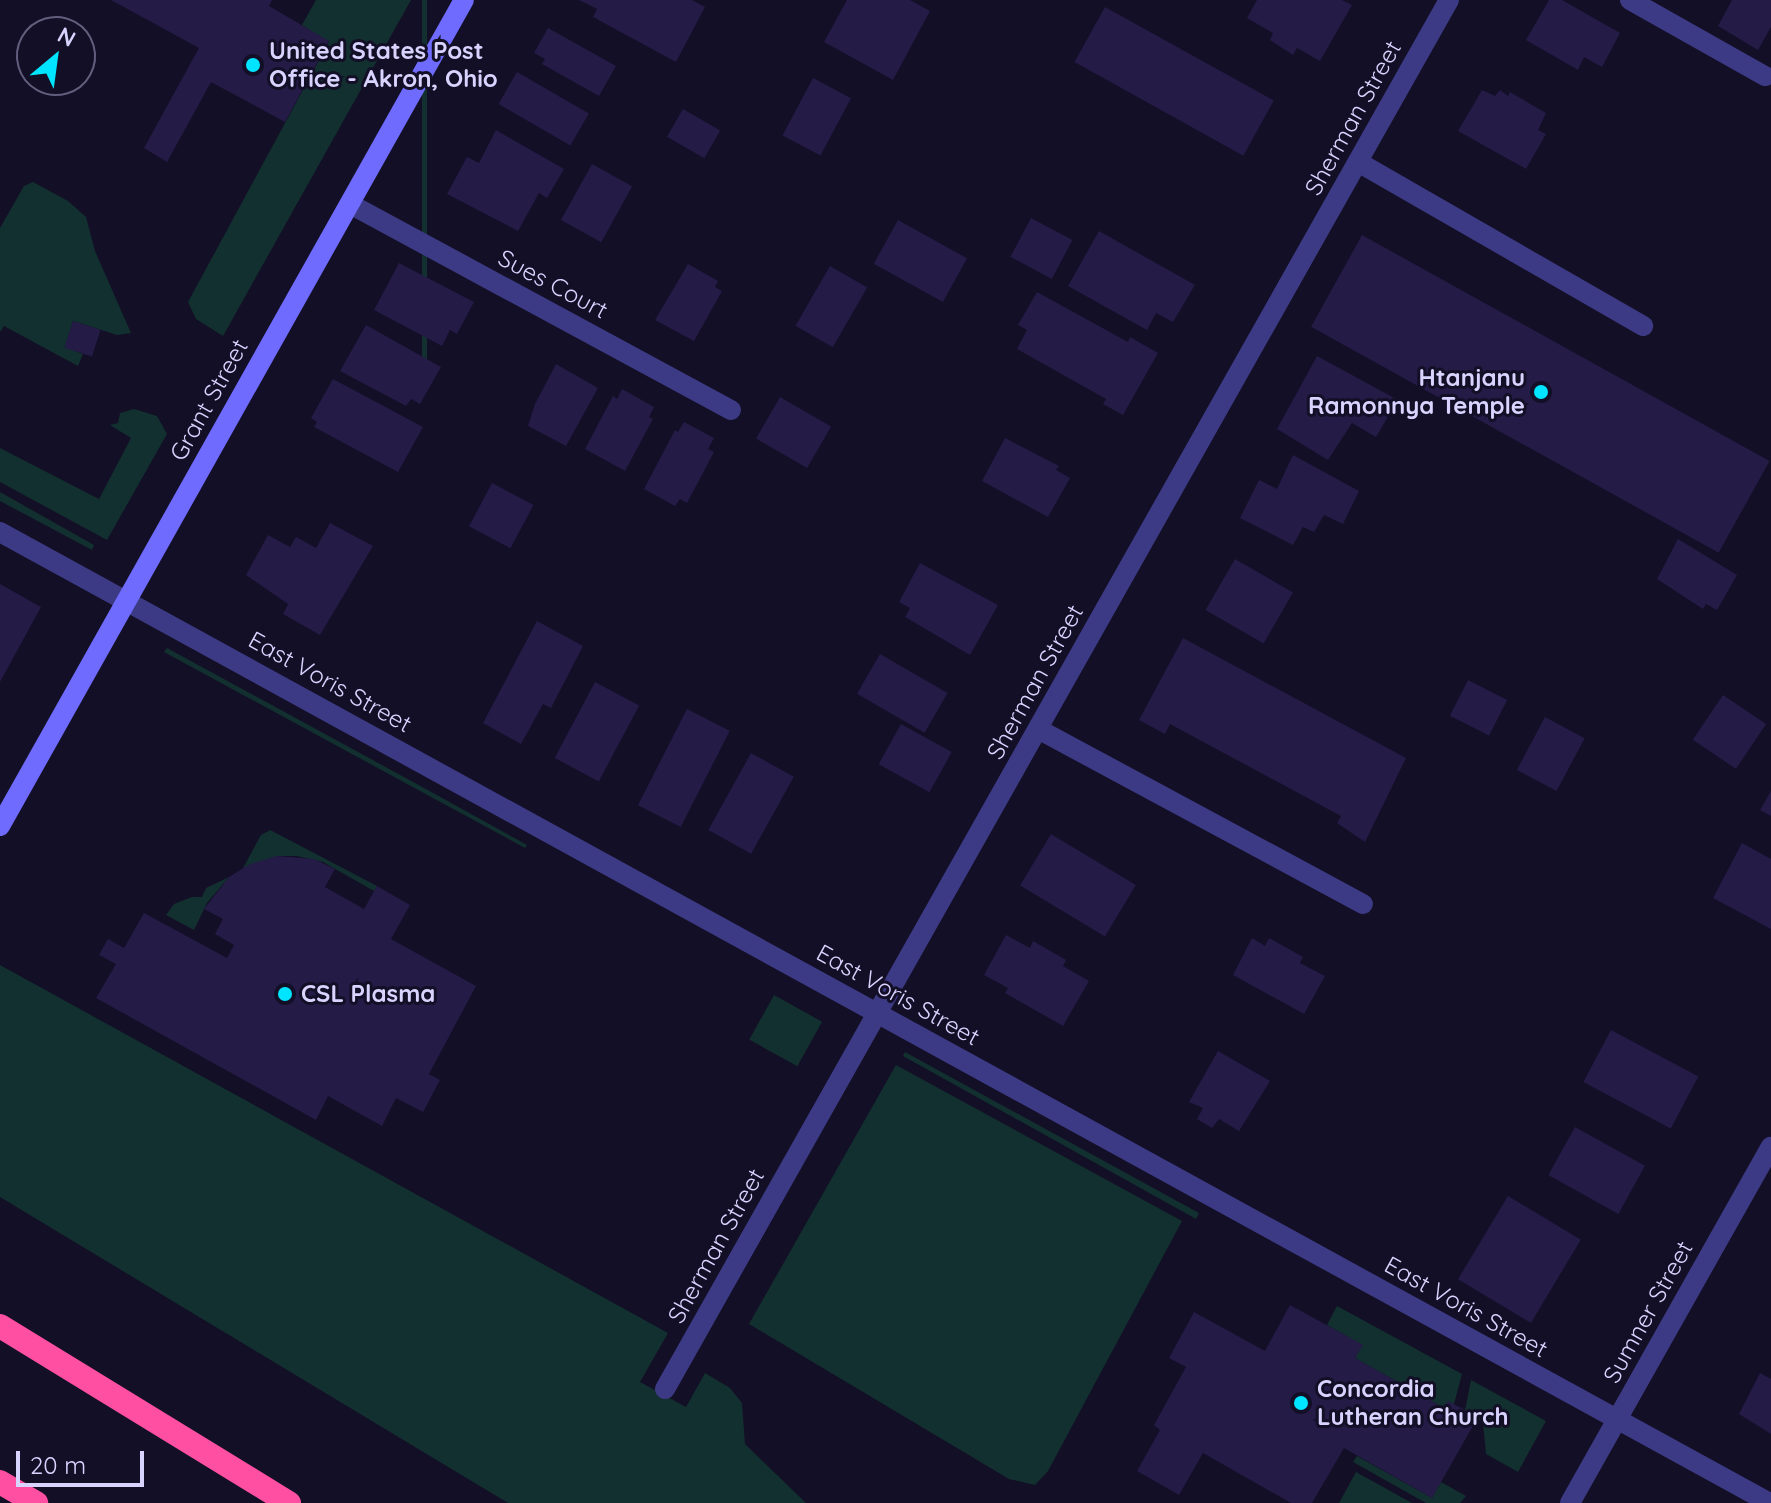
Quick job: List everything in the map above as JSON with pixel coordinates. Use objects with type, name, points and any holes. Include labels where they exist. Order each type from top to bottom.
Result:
[{"type":"highway","points":[[0,1326],[289,1503]]},
{"type":"highway","points":[[0,1482],[36,1503]]},
{"type":"main road","name":"Grant Street","points":[[0,826],[464,0]]},
{"type":"street","name":"Sherman Street","points":[[665,1389],[1449,0]]},
{"type":"street","points":[[1630,0],[1765,76]]},
{"type":"street","points":[[1358,162],[1643,326]]},
{"type":"street","name":"Sues Court","points":[[350,204],[731,410]]},
{"type":"street","name":"East Voris Street","points":[[0,532],[1770,1503]]},
{"type":"street","points":[[1038,729],[1363,904]]},
{"type":"street","name":"Sumner Street","points":[[1570,1503],[1771,1147]]},
{"type":"green space","points":[[316,0],[411,0],[223,336],[196,319],[188,302],[329,42],[302,25]]},
{"type":"green space","points":[[422,0],[427,0],[427,391],[422,391]]},
{"type":"green space","points":[[33,182],[68,201],[86,217],[95,251],[131,333],[117,335],[73,321],[65,347],[83,354],[78,366],[4,326],[0,332],[0,228],[24,186]]},
{"type":"green space","points":[[134,409],[157,416],[167,434],[107,540],[0,482],[0,448],[99,499],[131,438],[110,425],[118,423],[120,413]]},
{"type":"green space","points":[[0,492],[94,545],[92,550],[0,501]]},
{"type":"green space","points":[[167,648],[527,845],[525,848],[164,652]]},
{"type":"green space","points":[[270,830],[377,886],[374,891],[323,862],[297,856],[277,856],[243,868],[261,835]]},
{"type":"green space","points":[[229,877],[207,903],[194,930],[166,915],[174,904],[192,897],[202,897],[206,888]]},
{"type":"green space","points":[[0,965],[668,1333],[640,1382],[686,1407],[705,1373],[730,1388],[742,1403],[745,1444],[806,1503],[508,1503],[0,1197]]},
{"type":"green space","points":[[774,995],[822,1022],[797,1066],[749,1040]]},
{"type":"green space","points":[[905,1052],[1199,1213],[1196,1219],[903,1056]]},
{"type":"green space","points":[[896,1065],[1182,1221],[1048,1471],[1035,1485],[1009,1479],[749,1324]]},
{"type":"green space","points":[[1337,1306],[1462,1374],[1454,1404],[1444,1408],[1355,1358],[1362,1345],[1327,1325]]},
{"type":"green space","points":[[1471,1380],[1546,1421],[1518,1472],[1486,1454],[1483,1423],[1465,1410]]},
{"type":"green space","points":[[1357,1456],[1432,1498],[1441,1482],[1466,1496],[1460,1503],[1426,1503],[1353,1462]]},
{"type":"green space","points":[[1356,1472],[1412,1503],[1339,1503]]},
{"type":"building","name":"United States Post Office - Akron, Ohio","points":[[111,0],[272,0],[269,6],[329,41],[285,122],[211,82],[167,162],[144,148],[199,48]]},
{"type":"building","points":[[579,0],[692,0],[705,7],[676,62],[593,17],[597,9]]},
{"type":"building","points":[[847,0],[910,0],[930,11],[893,80],[824,42]]},
{"type":"building","points":[[1257,0],[1342,0],[1352,5],[1320,61],[1297,48],[1293,55],[1270,40],[1273,33],[1247,18]]},
{"type":"building","points":[[1549,0],[1562,0],[1620,33],[1602,67],[1584,57],[1578,70],[1526,40]]},
{"type":"building","points":[[1732,0],[1771,0],[1771,27],[1758,50],[1718,26]]},
{"type":"building","points":[[1105,7],[1274,101],[1243,156],[1074,62]]},
{"type":"building","points":[[548,28],[616,66],[599,96],[542,64],[545,59],[534,53]]},
{"type":"building","points":[[517,72],[589,114],[570,146],[498,104]]},
{"type":"building","points":[[813,78],[851,98],[820,156],[782,135]]},
{"type":"building","points":[[1482,90],[1495,96],[1500,90],[1508,96],[1510,92],[1546,113],[1538,130],[1546,134],[1526,169],[1458,131]]},
{"type":"building","points":[[683,109],[720,130],[704,158],[667,137]]},
{"type":"building","points":[[496,130],[564,169],[547,198],[539,193],[518,231],[447,194],[467,157],[479,163]]},
{"type":"building","points":[[592,164],[632,186],[601,242],[561,220]]},
{"type":"building","points":[[1031,218],[1072,240],[1052,279],[1010,257]]},
{"type":"building","points":[[898,220],[967,258],[943,302],[874,264]]},
{"type":"building","points":[[1099,231],[1195,285],[1173,322],[1156,313],[1147,330],[1068,286]]},
{"type":"building","name":"Htanjanu Ramonnya Temple","points":[[1362,235],[1770,461],[1719,553],[1311,327]]},
{"type":"building","points":[[399,263],[474,302],[457,334],[450,330],[442,346],[374,310]]},
{"type":"building","points":[[688,264],[718,281],[715,287],[722,291],[694,341],[655,320]]},
{"type":"building","points":[[830,266],[867,288],[833,347],[796,326]]},
{"type":"building","points":[[1037,292],[1128,342],[1130,337],[1158,353],[1123,415],[1103,404],[1106,399],[1017,349],[1027,330],[1018,325]]},
{"type":"building","points":[[73,321],[101,330],[92,357],[64,348]]},
{"type":"building","points":[[366,325],[441,367],[420,404],[411,399],[406,406],[340,371]]},
{"type":"building","points":[[1317,356],[1398,400],[1376,437],[1352,423],[1328,460],[1277,429]]},
{"type":"building","points":[[556,364],[598,388],[566,446],[528,426],[535,404]]},
{"type":"building","points":[[333,379],[423,427],[398,472],[314,427],[317,422],[311,418]]},
{"type":"building","points":[[622,389],[654,407],[649,417],[653,419],[625,471],[585,449],[613,396],[617,399]]},
{"type":"building","points":[[780,397],[831,426],[807,468],[756,439]]},
{"type":"building","points":[[684,422],[714,438],[708,449],[714,452],[687,503],[680,499],[675,506],[644,489],[675,430],[678,432]]},
{"type":"building","points":[[1005,438],[1059,466],[1056,470],[1070,478],[1048,517],[982,481]]},
{"type":"building","points":[[1293,455],[1359,491],[1343,524],[1324,515],[1314,532],[1303,527],[1293,545],[1240,518],[1259,480],[1277,489]]},
{"type":"building","points":[[492,483],[533,505],[510,548],[469,526]]},
{"type":"building","points":[[330,523],[373,546],[320,635],[283,614],[288,604],[246,575],[268,535],[290,547],[296,537],[316,548]]},
{"type":"building","points":[[1678,539],[1737,575],[1717,610],[1706,604],[1703,609],[1657,579]]},
{"type":"building","points":[[1235,559],[1293,592],[1264,644],[1206,610]]},
{"type":"building","points":[[920,563],[998,605],[970,655],[905,617],[910,608],[899,602]]},
{"type":"building","points":[[0,584],[41,607],[0,682]]},
{"type":"building","points":[[537,621],[583,646],[551,708],[543,704],[521,744],[483,723]]},
{"type":"building","points":[[1183,638],[1406,758],[1365,842],[1337,823],[1341,816],[1170,724],[1165,734],[1139,720]]},
{"type":"building","points":[[880,654],[948,693],[925,733],[857,694]]},
{"type":"building","points":[[1468,680],[1507,700],[1489,736],[1450,716]]},
{"type":"building","points":[[595,682],[639,705],[599,781],[555,758]]},
{"type":"building","points":[[1723,695],[1766,724],[1736,769],[1693,740]]},
{"type":"building","points":[[687,709],[730,731],[681,827],[638,805]]},
{"type":"building","points":[[1545,717],[1585,738],[1557,791],[1517,770]]},
{"type":"building","points":[[901,724],[952,752],[929,792],[879,764]]},
{"type":"building","points":[[751,753],[794,777],[751,854],[708,830]]},
{"type":"building","points":[[1771,791],[1771,816],[1760,810]]},
{"type":"building","points":[[1051,834],[1136,885],[1105,936],[1020,885]]},
{"type":"building","points":[[1742,843],[1771,859],[1771,929],[1713,898]]},
{"type":"building","name":"CSL Plasma","points":[[277,856],[314,859],[335,869],[325,887],[364,909],[377,886],[410,905],[391,939],[476,986],[429,1074],[440,1080],[423,1112],[396,1098],[382,1126],[328,1096],[316,1120],[96,998],[116,964],[99,955],[108,939],[124,948],[144,913],[227,958],[234,945],[215,934],[223,919],[204,909],[229,877],[250,864]]},
{"type":"building","points":[[1006,935],[1030,948],[1033,941],[1066,960],[1063,966],[1089,981],[1063,1026],[1005,993],[1008,988],[984,975]]},
{"type":"building","points":[[1252,938],[1265,946],[1269,938],[1303,957],[1300,963],[1325,976],[1304,1014],[1233,975]]},
{"type":"building","points":[[1611,1030],[1698,1076],[1671,1129],[1583,1082]]},
{"type":"building","points":[[1218,1051],[1270,1081],[1239,1131],[1219,1119],[1212,1128],[1197,1119],[1203,1108],[1189,1102]]},
{"type":"building","points":[[1575,1127],[1645,1166],[1618,1214],[1548,1175]]},
{"type":"building","points":[[1508,1196],[1581,1240],[1531,1323],[1458,1279]]},
{"type":"building","name":"Concordia Lutheran Church","points":[[1290,1305],[1363,1345],[1355,1358],[1444,1408],[1448,1401],[1469,1412],[1465,1419],[1474,1424],[1432,1498],[1344,1448],[1312,1503],[1291,1503],[1203,1453],[1179,1495],[1137,1471],[1160,1430],[1154,1425],[1186,1367],[1169,1358],[1194,1312],[1265,1351]]},
{"type":"building","points":[[1760,1373],[1771,1379],[1771,1434],[1739,1414]]},
{"type":"place","name":"United States Post Office - Akron, Ohio","points":[[253,65]]},
{"type":"place","name":"Htanjanu Ramonnya Temple","points":[[1541,392]]},
{"type":"place","name":"CSL Plasma","points":[[285,994]]},
{"type":"place","name":"Concordia Lutheran Church","points":[[1301,1403]]}]
